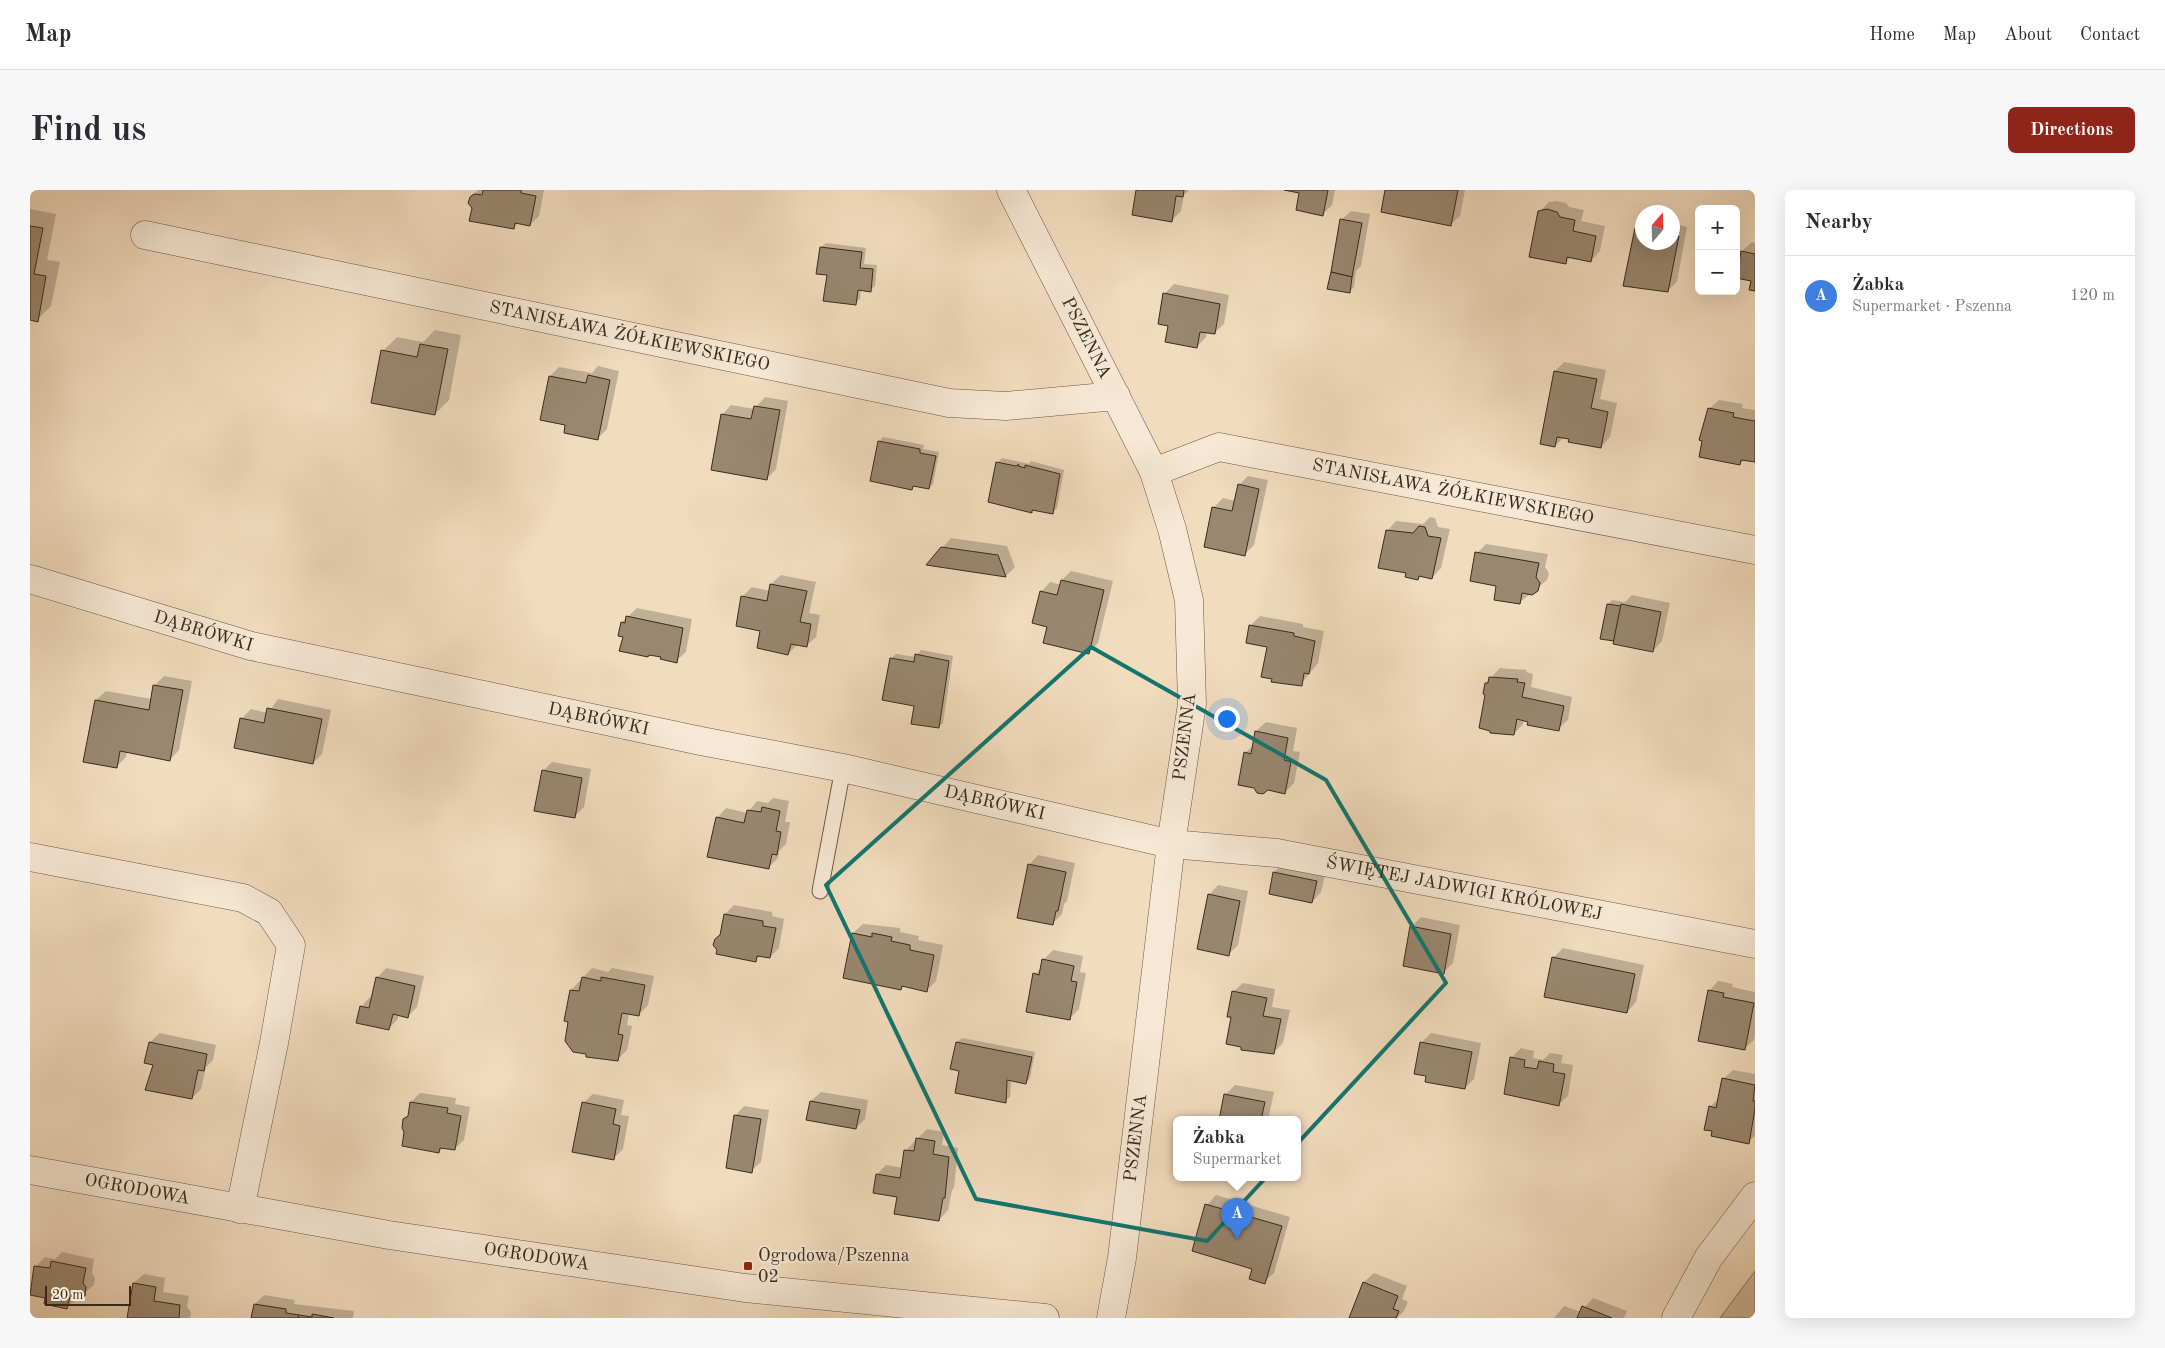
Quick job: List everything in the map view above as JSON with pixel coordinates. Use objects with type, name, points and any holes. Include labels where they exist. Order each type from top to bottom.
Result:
[{"type":"street","name":"PSZENNA","points":[[1011,190],[1154,472],[1172,529],[1189,600],[1192,704],[1171,844],[1122,1258],[1111,1318]]},
{"type":"street","name":"STANISŁAWA ŻÓŁKIEWSKIEGO","points":[[145,235],[949,403],[1006,406],[1116,396]]},
{"type":"street","name":"STANISŁAWA ŻÓŁKIEWSKIEGO","points":[[1154,472],[1219,447],[1755,550]]},
{"type":"street","name":"DĄBRÓWKI","points":[[30,579],[251,646],[701,741],[843,768],[1171,844]]},
{"type":"street","name":"ŚWIĘTEJ JADWIGI KRÓLOWEJ","points":[[1171,844],[1277,853],[1755,944]]},
{"type":"street","points":[[30,857],[243,898],[269,912],[291,945],[274,1043],[240,1209]]},
{"type":"street","name":"OGRODOWA","points":[[30,1170],[389,1235],[765,1291],[1045,1318]]},
{"type":"street","points":[[1676,1318],[1709,1257],[1755,1196]]},
{"type":"lane","points":[[820,891],[843,768]]},
{"type":"highlighted area","points":[[1091,647],[1326,780],[1446,983],[1207,1241],[976,1199],[826,885]]},
{"type":"shaded area","points":[[1755,1271],[1755,1318],[1720,1318]]},
{"type":"building","points":[[483,190],[521,190],[521,193],[536,196],[530,226],[515,223],[514,229],[469,221],[472,208],[468,203],[470,197],[474,194],[482,195]]},
{"type":"building","points":[[1136,190],[1184,190],[1183,197],[1176,196],[1172,222],[1132,215]]},
{"type":"building","points":[[1284,190],[1328,190],[1323,216],[1296,210],[1299,193]]},
{"type":"building","points":[[1385,190],[1458,190],[1451,226],[1381,212]]},
{"type":"building","points":[[1547,209],[1557,212],[1560,217],[1575,220],[1573,231],[1596,236],[1591,262],[1567,257],[1566,264],[1529,257],[1538,211]]},
{"type":"building","points":[[1340,219],[1362,223],[1352,277],[1331,272]]},
{"type":"building","points":[[30,226],[43,228],[34,274],[46,276],[38,322],[30,320]]},
{"type":"building","points":[[1635,228],[1635,250],[1676,250],[1668,292],[1623,286]]},
{"type":"building","points":[[820,247],[862,252],[860,268],[873,269],[871,292],[858,290],[856,305],[823,301],[827,275],[816,274]]},
{"type":"building","points":[[1741,251],[1755,254],[1755,291],[1749,290],[1751,281],[1740,279]]},
{"type":"building","points":[[1331,272],[1352,277],[1350,293],[1327,289]]},
{"type":"building","points":[[1163,293],[1220,304],[1215,334],[1200,332],[1197,348],[1165,342],[1168,326],[1158,324]]},
{"type":"building","points":[[420,344],[448,349],[435,415],[371,403],[381,350],[417,357]]},
{"type":"building","points":[[1554,371],[1597,379],[1591,408],[1608,412],[1601,448],[1568,442],[1569,439],[1557,437],[1555,447],[1540,444]]},
{"type":"building","points":[[588,375],[610,380],[598,440],[564,433],[565,425],[540,420],[549,376],[586,383]]},
{"type":"building","points":[[754,406],[780,410],[767,480],[711,470],[721,414],[751,419]]},
{"type":"building","points":[[1708,408],[1734,413],[1733,417],[1755,421],[1755,462],[1741,460],[1740,465],[1699,457],[1702,441],[1699,440]]},
{"type":"building","points":[[878,441],[920,449],[920,453],[936,456],[929,489],[913,486],[912,490],[870,481]]},
{"type":"building","points":[[996,462],[1016,466],[1019,464],[1018,466],[1025,468],[1025,465],[1060,474],[1053,514],[1032,510],[1032,513],[988,502]]},
{"type":"building","points":[[1238,484],[1259,489],[1245,556],[1204,547],[1212,507],[1232,511]]},
{"type":"building","points":[[1419,526],[1425,527],[1428,536],[1441,538],[1432,579],[1419,576],[1418,580],[1405,577],[1406,573],[1378,568],[1386,530],[1413,533]]},
{"type":"building","points":[[941,547],[998,555],[1006,577],[926,565]]},
{"type":"building","points":[[1475,552],[1539,563],[1536,577],[1540,583],[1538,591],[1532,595],[1522,593],[1520,604],[1494,600],[1496,586],[1470,581]]},
{"type":"building","points":[[1061,580],[1104,590],[1089,654],[1043,643],[1047,627],[1032,623],[1040,591],[1057,595]]},
{"type":"building","points":[[770,584],[807,591],[800,622],[811,624],[807,647],[791,644],[788,655],[757,648],[760,631],[736,626],[741,596],[767,601]]},
{"type":"building","points":[[1607,604],[1621,606],[1614,641],[1600,639]]},
{"type":"building","points":[[1621,604],[1661,612],[1653,652],[1613,644]]},
{"type":"building","points":[[626,616],[683,628],[677,663],[660,659],[661,657],[649,655],[648,657],[619,651],[623,637],[618,636],[621,622],[625,623]]},
{"type":"building","points":[[1249,625],[1294,633],[1294,636],[1315,641],[1309,674],[1304,673],[1302,686],[1271,682],[1272,679],[1261,677],[1267,647],[1246,643]]},
{"type":"building","points":[[915,654],[949,661],[939,728],[911,724],[914,706],[882,700],[890,658],[914,662]]},
{"type":"building","points":[[1489,677],[1518,679],[1517,682],[1525,683],[1522,697],[1564,706],[1559,731],[1527,725],[1528,722],[1517,719],[1514,735],[1490,733],[1490,731],[1479,728],[1485,695],[1483,694],[1485,683],[1488,683]]},
{"type":"building","points":[[153,685],[183,690],[170,761],[120,751],[117,768],[83,762],[95,700],[149,710]]},
{"type":"building","points":[[267,708],[322,719],[313,764],[234,748],[240,718],[264,723]]},
{"type":"building","points":[[1255,731],[1288,738],[1284,760],[1291,762],[1285,794],[1268,790],[1263,794],[1257,793],[1254,788],[1238,785],[1244,752],[1251,754]]},
{"type":"building","points":[[542,770],[582,778],[575,818],[534,811]]},
{"type":"building","points":[[762,807],[780,811],[776,831],[781,832],[777,855],[772,854],[769,869],[707,857],[716,817],[744,823],[747,810],[761,812]]},
{"type":"building","points":[[1028,864],[1066,872],[1058,911],[1056,911],[1053,925],[1017,918]]},
{"type":"building","points":[[1273,872],[1317,881],[1312,903],[1269,894]]},
{"type":"building","points":[[1208,894],[1240,901],[1229,956],[1197,949]]},
{"type":"building","points":[[724,914],[763,921],[763,926],[776,928],[770,958],[757,956],[756,962],[716,954],[717,950],[713,945],[715,939],[720,935]]},
{"type":"building","points":[[1410,926],[1451,934],[1444,974],[1403,966]]},
{"type":"building","points":[[852,933],[872,937],[872,933],[892,937],[891,941],[910,945],[910,950],[934,955],[927,992],[902,986],[901,990],[843,978]]},
{"type":"building","points":[[1552,957],[1635,974],[1627,1013],[1544,997]]},
{"type":"building","points":[[1042,959],[1074,966],[1071,981],[1077,982],[1070,1020],[1026,1012],[1033,973],[1039,975]]},
{"type":"building","points":[[376,977],[415,986],[408,1018],[393,1014],[389,1030],[356,1023],[360,1006],[369,1008]]},
{"type":"building","points":[[582,977],[601,981],[601,977],[645,985],[639,1016],[622,1013],[618,1034],[623,1035],[618,1061],[586,1057],[586,1054],[573,1052],[565,1041],[568,1022],[564,1021],[570,990],[579,991]]},
{"type":"building","points":[[1708,990],[1724,993],[1723,997],[1754,1003],[1745,1050],[1698,1041]]},
{"type":"building","points":[[1232,991],[1267,998],[1263,1016],[1281,1019],[1274,1054],[1241,1050],[1241,1047],[1226,1044],[1231,1017],[1227,1017]]},
{"type":"building","points":[[149,1042],[207,1054],[204,1071],[198,1070],[192,1099],[145,1090],[153,1065],[144,1063]]},
{"type":"building","points":[[956,1042],[1032,1057],[1026,1084],[1007,1080],[1006,1103],[955,1093],[959,1071],[950,1069]]},
{"type":"building","points":[[1420,1042],[1472,1052],[1465,1089],[1425,1082],[1426,1076],[1414,1074]]},
{"type":"building","points":[[1510,1057],[1525,1060],[1524,1067],[1537,1069],[1539,1061],[1554,1064],[1553,1072],[1565,1074],[1559,1106],[1504,1094]]},
{"type":"building","points":[[1722,1078],[1755,1085],[1753,1101],[1755,1101],[1755,1109],[1749,1144],[1711,1136],[1712,1131],[1704,1130],[1709,1106],[1716,1108]]},
{"type":"building","points":[[1224,1094],[1265,1102],[1262,1116],[1220,1116]]},
{"type":"building","points":[[810,1101],[860,1110],[856,1129],[806,1120]]},
{"type":"building","points":[[410,1102],[448,1108],[447,1113],[461,1116],[455,1150],[440,1148],[439,1153],[402,1146],[403,1119],[408,1116]]},
{"type":"building","points":[[582,1102],[616,1109],[613,1124],[620,1126],[614,1160],[572,1152]]},
{"type":"building","points":[[734,1115],[761,1119],[752,1173],[726,1168]]},
{"type":"building","points":[[916,1138],[935,1141],[933,1154],[949,1157],[945,1198],[943,1198],[939,1221],[894,1214],[897,1197],[873,1193],[876,1174],[900,1178],[904,1150],[914,1151]]},
{"type":"building","points":[[1205,1204],[1282,1226],[1265,1284],[1249,1279],[1252,1269],[1192,1251]]},
{"type":"building","points":[[51,1261],[86,1268],[83,1283],[86,1287],[85,1296],[80,1299],[70,1297],[67,1309],[44,1304],[45,1298],[30,1295],[34,1266],[50,1268]]},
{"type":"building","points":[[1363,1282],[1398,1296],[1393,1309],[1399,1311],[1396,1318],[1349,1318]]},
{"type":"building","points":[[133,1283],[156,1287],[154,1301],[180,1305],[179,1318],[127,1318]]},
{"type":"building","points":[[254,1304],[286,1309],[286,1313],[299,1315],[298,1318],[251,1318]]},
{"type":"building","points":[[1582,1306],[1612,1318],[1577,1318]]},
{"type":"building","points":[[312,1314],[334,1318],[298,1318],[299,1315],[312,1317]]},
{"type":"place","name":"Żabka","points":[[1237,1239]]},
{"type":"place","name":"Ogrodowa/Pszenna 02","points":[[748,1266]]}]
